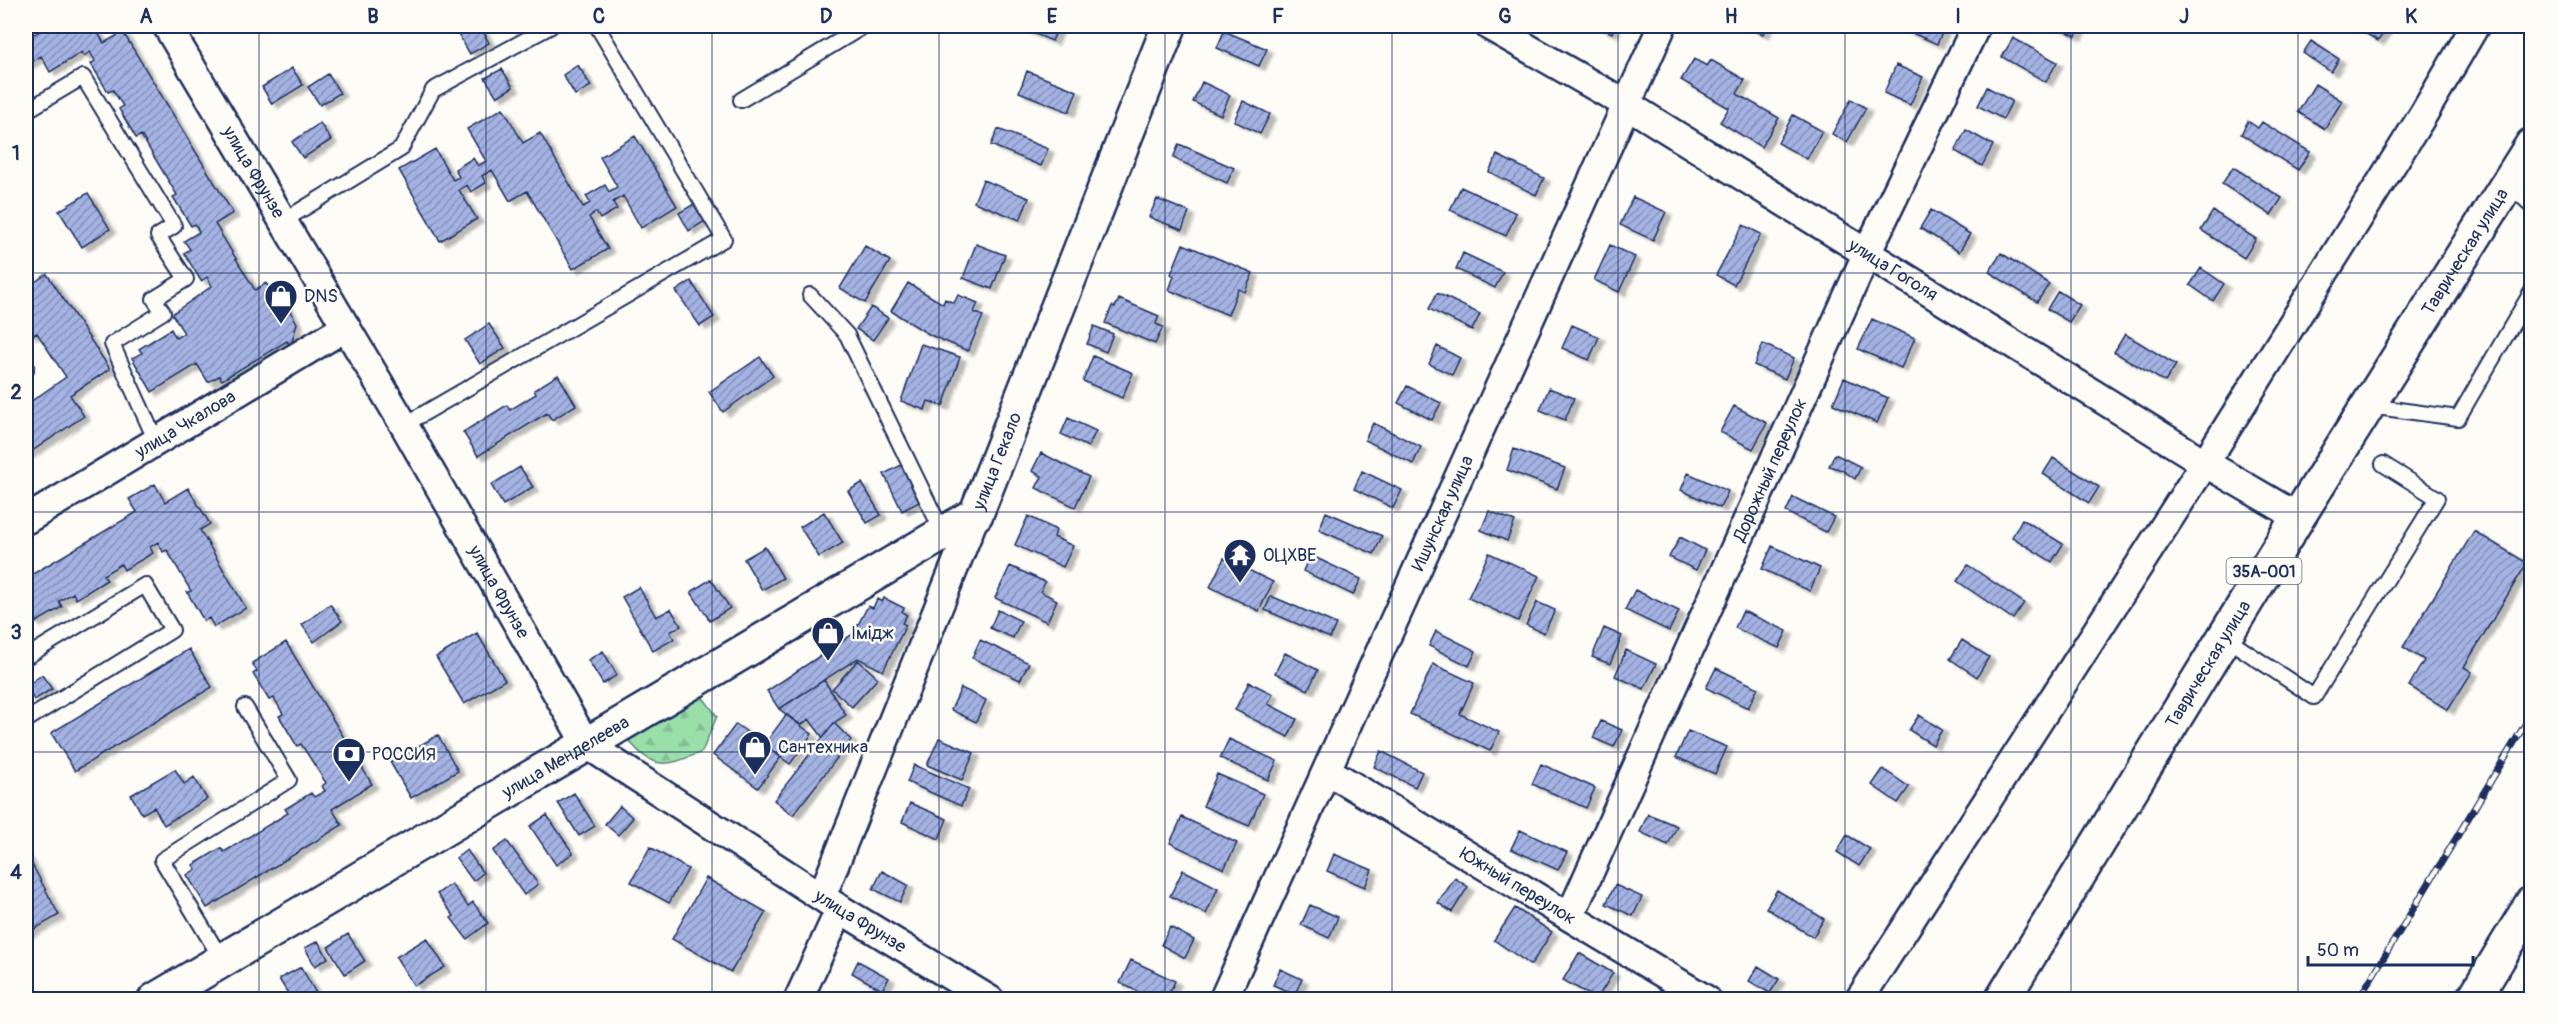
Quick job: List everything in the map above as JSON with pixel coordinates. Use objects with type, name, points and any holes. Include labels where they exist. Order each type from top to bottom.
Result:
[{"type":"main road","name":"улица Гекало","points":[[976,514],[1169,26]]},
{"type":"main road","name":"Таврическая улица","points":[[2002,999],[2298,516],[2532,145]]},
{"type":"main road","name":"улица Менделеева","points":[[155,999],[976,514]]},
{"type":"main road","points":[[2473,999],[2532,903]]},
{"type":"street","name":"улица Фрунзе","points":[[167,26],[404,425],[586,744],[831,902],[990,999]]},
{"type":"street","name":"улица Гоголя","points":[[1489,26],[1626,104],[2205,463],[2298,516]]},
{"type":"street","name":"Ишунская улица","points":[[1223,999],[1328,771],[1662,26]]},
{"type":"street","name":"Дорожный переулок","points":[[1570,916],[1867,253],[1976,26]]},
{"type":"street","points":[[1859,999],[2205,463],[2417,125],[2475,26]]},
{"type":"street","name":"улица Чкалова","points":[[26,520],[346,327]]},
{"type":"street","name":"улица Гекало","points":[[798,999],[831,902],[976,514]]},
{"type":"street","name":"Южный переулок","points":[[1328,771],[1707,999]]},
{"type":"lane","points":[[283,221],[401,149],[433,90],[551,26]]},
{"type":"lane","points":[[404,425],[724,239],[597,26]]},
{"type":"lane","points":[[741,100],[864,26]]},
{"type":"lane","points":[[26,111],[83,77],[174,226],[158,236],[186,279],[154,299],[163,312],[112,344],[156,441]]},
{"type":"lane","points":[[2508,183],[2532,206]]},
{"type":"lane","points":[[2369,406],[2458,418],[2532,291]]},
{"type":"lane","points":[[810,295],[847,335],[943,533]]},
{"type":"lane","points":[[2224,637],[2314,697],[2437,498],[2383,464]]},
{"type":"lane","points":[[26,657],[145,585],[172,630],[28,719],[26,715]]},
{"type":"lane","points":[[222,960],[162,860],[289,780],[245,707]]},
{"type":"green space","points":[[701,695],[717,716],[702,752],[679,761],[661,763],[645,757],[628,739]]},
{"type":"building","points":[[48,26],[94,26],[104,43],[123,32],[233,213],[215,224],[255,290],[266,283],[281,307],[286,304],[297,323],[292,342],[289,344],[287,341],[222,380],[219,376],[208,382],[197,364],[152,392],[132,358],[142,353],[139,349],[171,329],[176,338],[184,333],[172,314],[212,286],[207,277],[201,281],[184,253],[190,249],[184,241],[199,232],[195,224],[191,226],[173,197],[177,195],[141,135],[136,138],[119,109],[123,106],[113,90],[108,92],[91,64],[95,61],[90,52],[84,56],[82,52],[50,72],[41,56],[26,65],[26,31],[29,37]]},
{"type":"building","points":[[468,26],[480,26],[489,43],[470,54],[457,32]]},
{"type":"building","points":[[1025,26],[1059,26],[1052,41],[1023,29]]},
{"type":"building","points":[[1596,26],[1615,26],[1612,33]]},
{"type":"building","points":[[1745,26],[1767,26],[1763,34]]},
{"type":"building","points":[[1896,26],[1945,26],[1937,44]]},
{"type":"building","points":[[2054,26],[2080,26],[2076,36]]},
{"type":"building","points":[[2354,26],[2388,26],[2378,41]]},
{"type":"building","points":[[1224,31],[1267,49],[1259,66],[1217,48]]},
{"type":"building","points":[[2013,38],[2057,62],[2046,82],[2002,57]]},
{"type":"building","points":[[2311,41],[2339,59],[2331,72],[2303,53]]},
{"type":"building","points":[[1694,59],[1707,66],[1711,60],[1745,80],[1737,94],[1779,118],[1761,147],[1720,122],[1729,108],[1681,80]]},
{"type":"building","points":[[578,65],[591,86],[575,95],[563,75]]},
{"type":"building","points":[[1896,65],[1923,77],[1910,105],[1884,93]]},
{"type":"building","points":[[292,68],[303,85],[272,104],[262,87]]},
{"type":"building","points":[[502,69],[513,87],[497,97],[485,78]]},
{"type":"building","points":[[1027,71],[1077,91],[1069,112],[1019,92]]},
{"type":"building","points":[[328,74],[340,93],[320,105],[308,87]]},
{"type":"building","points":[[1202,82],[1230,95],[1221,115],[1193,102]]},
{"type":"building","points":[[2315,84],[2342,101],[2325,129],[2298,112]]},
{"type":"building","points":[[1987,87],[2012,101],[2003,119],[1978,106]]},
{"type":"building","points":[[1851,99],[1866,108],[1847,142],[1832,134]]},
{"type":"building","points":[[1243,101],[1270,114],[1260,134],[1234,121]]},
{"type":"building","points":[[503,108],[523,143],[540,133],[583,207],[590,203],[586,196],[605,185],[609,192],[617,187],[600,157],[635,136],[677,206],[641,228],[623,196],[613,202],[617,209],[600,219],[596,212],[589,217],[608,249],[573,269],[527,191],[510,201],[492,170],[482,176],[486,183],[471,192],[467,185],[459,190],[477,219],[440,241],[399,170],[435,149],[453,180],[459,177],[455,169],[473,158],[478,166],[486,161],[467,129]]},
{"type":"building","points":[[1793,115],[1822,131],[1807,159],[1778,143]]},
{"type":"building","points":[[2248,121],[2258,128],[2262,122],[2310,152],[2298,170],[2241,134]]},
{"type":"building","points":[[320,123],[331,140],[303,158],[292,142]]},
{"type":"building","points":[[998,129],[1048,149],[1041,166],[991,145]]},
{"type":"building","points":[[1966,130],[1993,145],[1982,166],[1955,151]]},
{"type":"building","points":[[1179,144],[1234,168],[1227,183],[1173,158]]},
{"type":"building","points":[[1497,155],[1544,178],[1536,195],[1489,172]]},
{"type":"building","points":[[2233,167],[2282,198],[2271,215],[2222,184]]},
{"type":"building","points":[[983,180],[1029,198],[1020,220],[974,202]]},
{"type":"building","points":[[1461,187],[1516,213],[1506,236],[1450,210]]},
{"type":"building","points":[[88,193],[110,229],[82,247],[59,211]]},
{"type":"building","points":[[1633,197],[1666,212],[1653,240],[1620,225]]},
{"type":"building","points":[[1157,199],[1189,212],[1182,230],[1149,217]]},
{"type":"building","points":[[694,204],[705,221],[689,231],[679,213]]},
{"type":"building","points":[[1931,210],[1970,234],[1959,252],[1920,228]]},
{"type":"building","points":[[2213,211],[2256,239],[2244,258],[2201,230]]},
{"type":"building","points":[[1743,225],[1761,234],[1734,285],[1716,275]]},
{"type":"building","points":[[976,244],[1005,255],[992,289],[963,278]]},
{"type":"building","points":[[1183,244],[1253,273],[1245,292],[1238,289],[1228,315],[1169,290],[1174,276],[1171,274]]},
{"type":"building","points":[[1610,245],[1635,257],[1619,292],[1594,280]]},
{"type":"building","points":[[865,246],[890,261],[865,303],[840,288]]},
{"type":"building","points":[[1463,253],[1503,272],[1495,288],[1456,269]]},
{"type":"building","points":[[2001,253],[2049,284],[2037,302],[1989,272]]},
{"type":"building","points":[[2201,268],[2224,284],[2213,301],[2190,285]]},
{"type":"building","points":[[47,274],[110,369],[70,395],[84,416],[26,455],[26,405],[66,377],[37,333],[31,336],[26,327],[26,288]]},
{"type":"building","points":[[691,281],[714,317],[700,326],[676,291]]},
{"type":"building","points":[[908,283],[943,304],[945,299],[954,303],[958,295],[978,303],[974,312],[983,316],[968,351],[930,335],[891,311]]},
{"type":"building","points":[[2058,291],[2080,305],[2069,322],[2047,309]]},
{"type":"building","points":[[1437,293],[1480,314],[1472,330],[1429,309]]},
{"type":"building","points":[[1119,299],[1159,316],[1156,324],[1163,327],[1155,344],[1105,323],[1112,306],[1115,307]]},
{"type":"building","points":[[871,307],[888,318],[873,340],[856,329]]},
{"type":"building","points":[[1872,319],[1915,338],[1901,368],[1858,349]]},
{"type":"building","points":[[489,324],[505,348],[480,364],[465,340]]},
{"type":"building","points":[[1572,325],[1599,337],[1589,360],[1562,348]]},
{"type":"building","points":[[2532,325],[2532,367],[2527,362],[2523,342]]},
{"type":"building","points":[[1094,326],[1113,334],[1106,352],[1087,344]]},
{"type":"building","points":[[2125,334],[2176,365],[2165,382],[2114,352]]},
{"type":"building","points":[[921,344],[960,357],[943,406],[928,401],[925,410],[901,401]]},
{"type":"building","points":[[1763,344],[1794,358],[1785,379],[1754,365]]},
{"type":"building","points":[[1437,346],[1460,358],[1452,375],[1429,364]]},
{"type":"building","points":[[1093,356],[1133,373],[1122,398],[1083,381]]},
{"type":"building","points":[[760,357],[773,376],[723,412],[709,392]]},
{"type":"building","points":[[558,375],[576,405],[552,420],[547,413],[478,456],[463,432],[507,405],[510,410],[536,394],[534,390]]},
{"type":"building","points":[[1844,378],[1888,398],[1877,423],[1833,404]]},
{"type":"building","points":[[1407,386],[1441,403],[1432,420],[1398,403]]},
{"type":"building","points":[[1549,388],[1574,398],[1565,420],[1540,410]]},
{"type":"building","points":[[1734,406],[1767,423],[1753,449],[1720,432]]},
{"type":"building","points":[[1068,418],[1096,431],[1088,447],[1061,434]]},
{"type":"building","points":[[1373,423],[1421,447],[1413,464],[1365,440]]},
{"type":"building","points":[[1514,449],[1565,468],[1557,489],[1507,470]]},
{"type":"building","points":[[1041,453],[1089,477],[1075,507],[1036,488],[1042,476],[1032,471]]},
{"type":"building","points":[[1835,454],[1861,467],[1855,479],[1842,470],[1829,466]]},
{"type":"building","points":[[2053,458],[2099,487],[2089,503],[2043,474]]},
{"type":"building","points":[[905,463],[923,500],[902,511],[884,474]]},
{"type":"building","points":[[520,467],[533,487],[503,505],[491,485]]},
{"type":"building","points":[[1362,471],[1402,490],[1393,508],[1354,489]]},
{"type":"building","points":[[1688,473],[1728,491],[1720,508],[1681,490]]},
{"type":"building","points":[[862,483],[881,515],[867,523],[848,491]]},
{"type":"building","points":[[155,484],[165,502],[188,488],[210,524],[200,530],[246,608],[214,627],[209,618],[204,621],[187,592],[191,591],[167,550],[163,552],[158,542],[150,547],[153,553],[124,570],[121,564],[103,575],[107,580],[76,599],[73,593],[59,601],[62,607],[35,623],[31,618],[26,621],[26,578],[137,512],[129,499]]},
{"type":"building","points":[[1793,497],[1834,517],[1826,532],[1786,512]]},
{"type":"building","points":[[1489,511],[1515,521],[1507,541],[1481,530]]},
{"type":"building","points":[[824,512],[843,543],[819,557],[800,527]]},
{"type":"building","points":[[1326,512],[1382,536],[1374,554],[1319,530]]},
{"type":"building","points":[[1028,516],[1056,530],[1054,537],[1073,546],[1063,567],[1015,545]]},
{"type":"building","points":[[2022,519],[2063,544],[2052,562],[2012,537]]},
{"type":"building","points":[[2474,531],[2527,563],[2464,667],[2472,672],[2448,710],[2409,686],[2424,660],[2403,647]]},
{"type":"building","points":[[1680,537],[1705,550],[1696,570],[1669,557]]},
{"type":"building","points":[[1772,546],[1820,568],[1810,591],[1762,569]]},
{"type":"building","points":[[765,547],[783,578],[762,590],[744,559]]},
{"type":"building","points":[[1489,553],[1539,576],[1518,621],[1468,598]]},
{"type":"building","points":[[1310,555],[1361,579],[1353,595],[1303,571]]},
{"type":"building","points":[[1224,558],[1273,582],[1259,611],[1210,587]]},
{"type":"building","points":[[1968,565],[2024,603],[2013,619],[1957,581]]},
{"type":"building","points":[[1010,566],[1045,582],[1041,592],[1057,600],[1047,622],[995,598]]},
{"type":"building","points":[[711,579],[730,608],[710,621],[691,592]]},
{"type":"building","points":[[639,587],[656,617],[671,609],[681,626],[670,632],[674,639],[653,651],[622,597]]},
{"type":"building","points":[[1635,590],[1679,611],[1669,631],[1625,610]]},
{"type":"building","points":[[1271,596],[1336,624],[1330,638],[1265,610]]},
{"type":"building","points":[[884,598],[904,608],[902,612],[907,615],[902,623],[906,625],[883,671],[858,658],[779,709],[767,691],[853,634],[868,606],[873,608],[877,599],[882,602]]},
{"type":"building","points":[[1537,602],[1555,610],[1544,633],[1526,625]]},
{"type":"building","points":[[330,604],[342,621],[314,642],[302,625]]},
{"type":"building","points":[[998,610],[1021,621],[1013,638],[990,628]]},
{"type":"building","points":[[1743,611],[1787,631],[1779,648],[1735,628]]},
{"type":"building","points":[[1604,628],[1622,636],[1610,664],[1592,657]]},
{"type":"building","points":[[1436,631],[1476,651],[1469,666],[1429,646]]},
{"type":"building","points":[[477,633],[505,680],[464,704],[436,657]]},
{"type":"building","points":[[980,640],[1029,663],[1020,680],[972,658]]},
{"type":"building","points":[[1962,640],[1989,657],[1977,677],[1950,659]]},
{"type":"building","points":[[286,642],[372,784],[332,809],[342,825],[207,908],[187,875],[196,869],[193,865],[221,848],[224,852],[288,813],[285,809],[311,793],[314,797],[325,791],[322,786],[326,783],[301,744],[297,746],[279,716],[283,714],[274,698],[269,700],[253,674],[257,671],[252,663]]},
{"type":"building","points":[[189,649],[212,687],[75,771],[51,733]]},
{"type":"building","points":[[1626,650],[1656,664],[1644,689],[1615,676]]},
{"type":"building","points":[[603,651],[617,675],[603,684],[588,660]]},
{"type":"building","points":[[1285,653],[1318,670],[1308,690],[1275,673]]},
{"type":"building","points":[[858,660],[878,678],[852,707],[832,689]]},
{"type":"building","points":[[1433,664],[1474,683],[1460,714],[1499,732],[1490,751],[1410,714]]},
{"type":"building","points":[[1716,668],[1758,688],[1748,708],[1706,688]]},
{"type":"building","points":[[42,675],[52,689],[34,700],[26,686]]},
{"type":"building","points":[[824,680],[846,715],[834,723],[823,738],[809,719],[801,725],[779,709]]},
{"type":"building","points":[[1249,682],[1273,694],[1268,704],[1297,719],[1288,737],[1235,710]]},
{"type":"building","points":[[961,688],[986,700],[976,722],[951,710]]},
{"type":"building","points":[[786,715],[812,734],[790,764],[764,745]]},
{"type":"building","points":[[1919,715],[1942,730],[1933,745],[1909,730]]},
{"type":"building","points":[[1601,721],[1622,730],[1614,747],[1593,738]]},
{"type":"building","points":[[834,723],[851,740],[793,815],[774,800]]},
{"type":"building","points":[[736,724],[781,757],[758,788],[713,755]]},
{"type":"building","points":[[1688,731],[1727,747],[1715,774],[1676,757]]},
{"type":"building","points":[[438,735],[458,771],[411,798],[390,762]]},
{"type":"building","points":[[939,738],[974,753],[962,780],[927,765]]},
{"type":"building","points":[[1229,739],[1277,761],[1268,780],[1220,758]]},
{"type":"building","points":[[1381,751],[1422,772],[1415,787],[1374,767]]},
{"type":"building","points":[[1541,764],[1595,788],[1586,808],[1532,784]]},
{"type":"building","points":[[914,765],[969,789],[961,806],[907,782]]},
{"type":"building","points":[[175,769],[184,784],[194,777],[207,799],[164,825],[154,807],[142,814],[131,795]]},
{"type":"building","points":[[1883,769],[1909,787],[1898,803],[1872,785]]},
{"type":"building","points":[[1217,774],[1263,794],[1249,826],[1203,806]]},
{"type":"building","points":[[574,793],[595,826],[579,836],[558,803]]},
{"type":"building","points":[[910,803],[947,819],[939,839],[902,822]]},
{"type":"building","points":[[620,806],[633,818],[618,835],[605,824]]},
{"type":"building","points":[[1648,814],[1677,826],[1668,845],[1640,832]]},
{"type":"building","points":[[547,815],[573,853],[556,865],[530,826]]},
{"type":"building","points":[[1182,817],[1237,843],[1224,869],[1170,843]]},
{"type":"building","points":[[1520,830],[1567,852],[1558,870],[1511,849]]},
{"type":"building","points":[[1847,835],[1870,849],[1859,866],[1837,852]]},
{"type":"building","points":[[507,841],[538,884],[524,895],[493,851]]},
{"type":"building","points":[[650,847],[688,869],[669,903],[631,882]]},
{"type":"building","points":[[467,850],[483,873],[473,881],[456,858]]},
{"type":"building","points":[[26,853],[59,915],[26,934]]},
{"type":"building","points":[[1334,854],[1372,870],[1365,887],[1327,871]]},
{"type":"building","points":[[1183,870],[1218,888],[1206,914],[1170,896]]},
{"type":"building","points":[[882,871],[908,885],[900,902],[873,889]]},
{"type":"building","points":[[706,878],[766,912],[731,972],[672,939]]},
{"type":"building","points":[[1455,878],[1468,887],[1452,912],[1438,903]]},
{"type":"building","points":[[451,884],[468,906],[473,902],[488,923],[467,939],[451,918],[454,916],[437,894]]},
{"type":"building","points":[[1615,885],[1642,897],[1633,916],[1606,904]]},
{"type":"building","points":[[1777,890],[1824,919],[1813,937],[1766,908]]},
{"type":"building","points":[[1310,905],[1338,917],[1329,938],[1301,925]]},
{"type":"building","points":[[1515,908],[1552,932],[1531,965],[1494,940]]},
{"type":"building","points":[[1170,927],[1194,940],[1185,958],[1161,945]]},
{"type":"building","points":[[348,934],[365,961],[345,974],[328,947]]},
{"type":"building","points":[[427,938],[445,967],[414,986],[396,957]]},
{"type":"building","points":[[318,941],[328,958],[315,966],[305,948]]},
{"type":"building","points":[[1579,953],[1613,973],[1597,999],[1563,980]]},
{"type":"building","points":[[1131,960],[1175,981],[1166,1000],[1155,1000],[1120,983]]},
{"type":"building","points":[[858,961],[889,978],[882,990],[852,973]]},
{"type":"building","points":[[1758,966],[1779,979],[1770,993],[1749,981]]},
{"type":"building","points":[[301,967],[316,993],[305,1000],[292,1000],[279,979]]},
{"type":"building","points":[[1280,969],[1302,979],[1295,994],[1273,985]]},
{"type":"railway","points":[[2358,1000],[2532,713]]},
{"type":"place","name":"DNS","points":[[281,325]]},
{"type":"place","name":"ОЦХВЕ","points":[[1240,584]]},
{"type":"place","name":"Імідж","points":[[828,662]]},
{"type":"place","name":"Сантехника","points":[[755,776]]},
{"type":"place","name":"РОССИЯ","points":[[349,783]]}]
